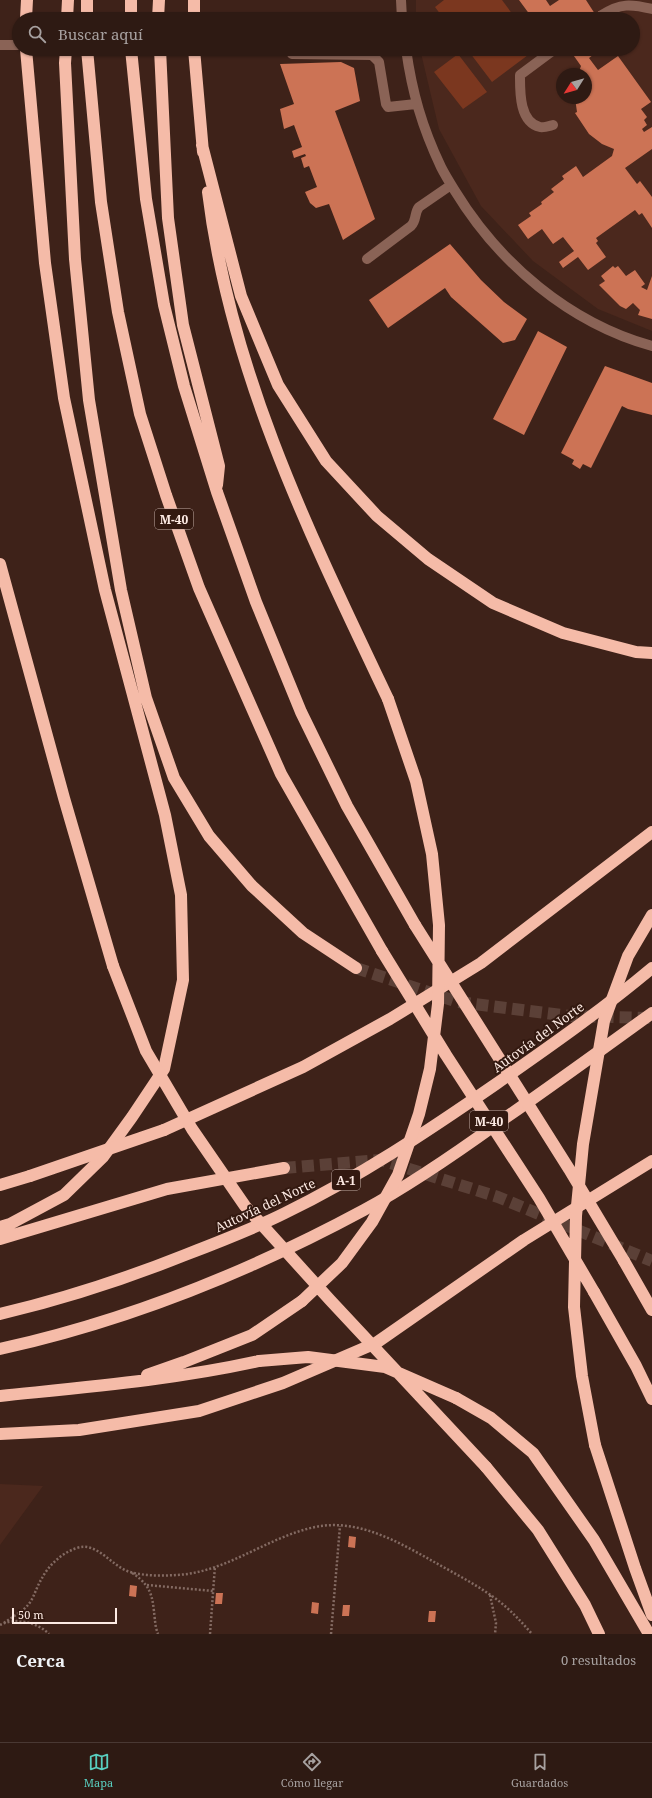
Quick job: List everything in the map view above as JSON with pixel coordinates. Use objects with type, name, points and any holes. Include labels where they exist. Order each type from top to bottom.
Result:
[{"type":"highway","points":[[26,12],[27,0]]},
{"type":"highway","points":[[68,0],[68,12]]},
{"type":"highway","points":[[87,0],[87,12]]},
{"type":"highway","points":[[131,0],[131,12]]},
{"type":"highway","points":[[158,12],[159,0]]},
{"type":"highway","points":[[194,0],[194,12]]},
{"type":"highway","points":[[0,1228],[64,1195],[103,1157],[164,1069],[183,980],[181,895],[165,815],[105,590],[64,398],[45,263],[27,56]]},
{"type":"highway","points":[[66,56],[75,259],[89,400],[120,590],[146,698],[174,778],[209,836],[252,886],[303,933],[356,968]]},
{"type":"highway","name":"M-40","points":[[88,56],[101,202],[118,312],[140,414],[166,495],[199,588],[281,774],[382,951],[446,1055],[539,1198],[636,1366],[652,1399]]},
{"type":"highway","points":[[132,56],[146,200],[164,305],[184,386],[217,492],[256,602],[301,712],[347,806],[415,924],[569,1169],[652,1310]]},
{"type":"highway","points":[[160,56],[168,218],[183,325],[219,466],[217,492]]},
{"type":"highway","points":[[121,1384],[184,1362],[252,1335],[302,1301],[342,1263],[372,1222],[398,1175],[419,1114],[430,1069],[439,988],[439,925],[432,854],[416,781],[388,699],[290,488],[258,402],[231,315],[212,231],[202,145],[195,56]]},
{"type":"highway","points":[[202,145],[241,296],[278,385],[326,461],[377,516],[428,558],[492,603],[563,633],[636,652],[652,653]]},
{"type":"highway","points":[[0,564],[64,798],[113,966],[146,1051],[192,1129],[245,1206],[330,1300],[486,1467],[538,1530],[585,1604],[599,1634]]},
{"type":"highway","points":[[0,1185],[164,1130],[303,1067],[390,1019],[481,963],[652,832]]},
{"type":"highway","points":[[652,915],[628,956],[604,1021],[583,1144],[576,1216],[574,1307],[582,1376],[595,1445],[634,1568],[652,1615]]},
{"type":"highway","name":"Autovía del Norte","points":[[0,1314],[37,1305],[131,1276],[219,1243],[285,1214],[351,1178],[434,1127],[562,1038],[652,968]]},
{"type":"highway","name":"A-1","points":[[0,1349],[51,1338],[144,1309],[236,1272],[364,1210],[449,1158],[578,1068],[652,1013]]},
{"type":"highway","points":[[0,1434],[79,1430],[199,1411],[283,1383],[376,1344],[524,1240],[652,1161]]},
{"type":"highway","points":[[0,1239],[167,1189],[284,1168]]},
{"type":"highway","points":[[0,1396],[121,1384],[206,1372],[258,1361],[308,1358],[385,1367],[456,1398],[491,1418],[533,1453],[594,1540],[649,1634]]},
{"type":"street","points":[[401,0],[402,12]]},
{"type":"street","points":[[606,12],[613,7],[635,5],[652,9]]},
{"type":"street","points":[[0,45],[12,45]]},
{"type":"street","points":[[373,56],[379,62],[388,107],[416,104]]},
{"type":"street","points":[[407,56],[411,84],[416,104],[435,154],[465,208],[490,240],[520,271],[550,296],[593,323],[636,342],[652,346]]},
{"type":"street","points":[[546,56],[520,75],[520,101],[527,119],[540,127],[552,125]]},
{"type":"street","points":[[367,258],[411,226],[415,222],[416,211],[419,207],[451,185]]},
{"type":"path","points":[[331,1634],[340,1526]]},
{"type":"path","points":[[130,1572],[152,1576],[178,1575],[215,1566],[286,1536],[316,1527],[340,1526],[364,1529],[388,1537],[490,1594],[516,1616],[532,1634]]},
{"type":"path","points":[[4,1623],[29,1604],[41,1580],[51,1565],[64,1554],[78,1547],[87,1546],[102,1553],[114,1565],[142,1579],[147,1585],[150,1589],[158,1634]]},
{"type":"path","points":[[210,1634],[215,1566]]},
{"type":"path","points":[[147,1585],[213,1591]]},
{"type":"path","points":[[490,1594],[496,1623],[495,1634]]},
{"type":"path","points":[[0,1624],[18,1621],[31,1623],[44,1629],[49,1634]]},
{"type":"shaded area","points":[[416,0],[652,0],[652,331],[598,309],[533,261],[481,206],[439,129],[422,56],[640,56],[640,12],[416,12]]},
{"type":"shaded area","points":[[444,0],[502,0],[511,12],[439,12],[435,7]]},
{"type":"shaded area","points":[[455,56],[460,56],[487,92],[463,109],[434,72]]},
{"type":"shaded area","points":[[472,56],[527,56],[492,82]]},
{"type":"shaded area","points":[[0,1484],[43,1486],[0,1545]]},
{"type":"building","points":[[519,0],[546,0],[550,6],[559,0],[586,0],[594,12],[542,12],[528,12]]},
{"type":"building","points":[[574,56],[592,56],[589,58],[598,70],[618,56],[651,102],[641,109],[647,117],[644,120],[647,125],[642,129],[644,132],[652,127],[652,149],[625,168],[637,184],[640,181],[652,197],[652,228],[642,213],[639,215],[635,210],[596,238],[598,241],[596,243],[606,257],[588,270],[578,257],[563,268],[559,262],[574,251],[563,237],[553,244],[542,229],[528,239],[518,225],[531,216],[529,213],[542,204],[541,202],[554,192],[551,189],[564,179],[562,176],[576,166],[583,177],[612,156],[614,149],[602,144],[589,134],[575,113],[577,112],[576,104],[592,104],[592,68],[580,68],[581,66]]},
{"type":"building","points":[[341,62],[354,68],[360,101],[335,111],[375,219],[343,240],[329,204],[316,208],[310,203],[305,192],[317,187],[309,166],[304,168],[301,158],[306,156],[305,154],[294,158],[292,151],[302,147],[294,125],[284,129],[280,109],[294,104],[280,64]]},
{"type":"building","points":[[450,244],[481,280],[504,302],[527,319],[515,340],[503,343],[451,297],[445,288],[388,328],[369,300]]},
{"type":"building","points":[[613,266],[615,268],[618,266],[626,276],[635,270],[645,284],[641,287],[647,290],[652,276],[652,319],[638,315],[640,310],[633,303],[626,309],[620,306],[599,285],[605,281],[601,276]]},
{"type":"building","points":[[538,331],[567,347],[524,435],[493,419]]},
{"type":"building","points":[[605,366],[652,383],[652,415],[622,406],[591,468],[583,464],[580,469],[572,464],[574,460],[561,453]]},
{"type":"building","points":[[349,1536],[356,1537],[355,1548],[348,1547]]},
{"type":"building","points":[[130,1585],[137,1586],[136,1597],[129,1596]]},
{"type":"building","points":[[216,1593],[223,1593],[222,1604],[215,1604]]},
{"type":"building","points":[[312,1602],[319,1603],[318,1614],[311,1613]]},
{"type":"building","points":[[343,1605],[350,1605],[349,1616],[342,1616]]},
{"type":"building","points":[[429,1611],[436,1611],[435,1622],[428,1622]]},
{"type":"tunnel","points":[[356,968],[458,1002],[570,1016],[650,1018]]},
{"type":"tunnel","points":[[284,1168],[381,1160],[498,1197],[652,1261]]}]
